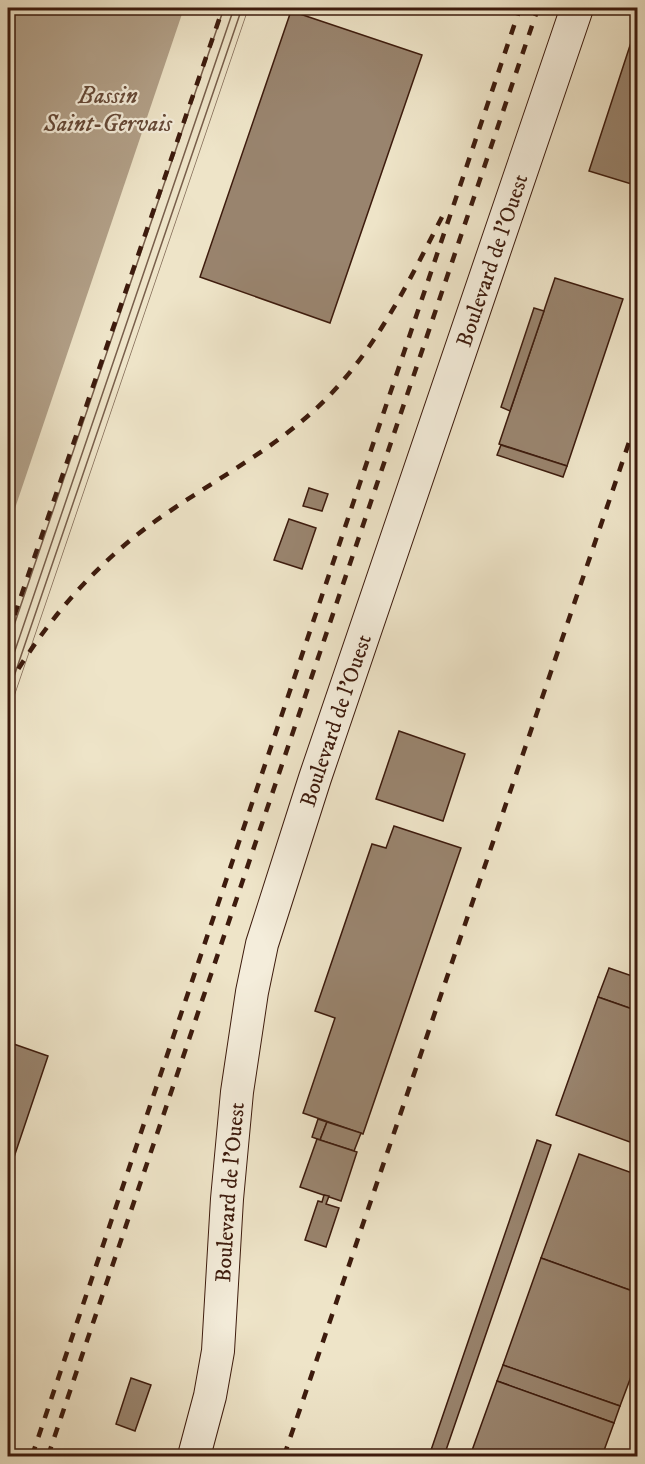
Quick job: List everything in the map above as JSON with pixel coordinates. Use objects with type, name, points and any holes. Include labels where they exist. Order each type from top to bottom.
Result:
[{"type":"main road","name":"Boulevard de l'Ouest","points":[[194,1456],[210,1396],[218,1351],[227,1199],[237,1092],[252,992],[262,944],[315,778],[577,8]]},
{"type":"water","name":"Bassin Saint-Gervais","points":[[8,8],[248,8],[8,713]]},
{"type":"pier","points":[[184,8],[248,8],[8,713],[8,529]]},
{"type":"building","points":[[291,11],[422,55],[330,323],[200,277]]},
{"type":"building","points":[[638,21],[638,186],[589,171]]},
{"type":"building","points":[[555,278],[623,299],[567,466],[499,444]]},
{"type":"building","points":[[534,308],[544,311],[510,411],[501,407]]},
{"type":"building","points":[[501,445],[567,466],[563,477],[497,455]]},
{"type":"building","points":[[309,488],[328,494],[322,511],[303,506]]},
{"type":"building","points":[[289,519],[316,528],[302,569],[274,560]]},
{"type":"building","points":[[399,731],[465,754],[443,821],[376,799]]},
{"type":"building","points":[[394,826],[461,848],[363,1134],[303,1113],[335,1018],[315,1011],[372,844],[386,848]]},
{"type":"building","points":[[609,968],[638,978],[638,1011],[598,997]]},
{"type":"building","points":[[598,997],[638,1011],[638,1145],[556,1115]]},
{"type":"building","points":[[8,1042],[48,1056],[8,1175]]},
{"type":"building","points":[[318,1119],[327,1122],[320,1140],[312,1137]]},
{"type":"building","points":[[327,1122],[361,1133],[354,1151],[320,1140]]},
{"type":"building","points":[[317,1139],[357,1152],[341,1201],[300,1187]]},
{"type":"building","points":[[537,1140],[551,1145],[444,1456],[429,1456]]},
{"type":"building","points":[[579,1154],[638,1175],[638,1293],[541,1258]]},
{"type":"building","points":[[324,1195],[329,1196],[326,1204],[339,1208],[326,1247],[305,1240],[318,1201],[322,1202]]},
{"type":"building","points":[[541,1258],[638,1293],[638,1358],[620,1406],[503,1365]]},
{"type":"building","points":[[503,1365],[620,1406],[614,1423],[497,1381]]},
{"type":"building","points":[[131,1378],[151,1385],[135,1431],[116,1424]]},
{"type":"building","points":[[497,1381],[614,1423],[602,1456],[470,1456]]},
{"type":"railway","points":[[8,634],[223,8]]},
{"type":"railway","points":[[32,1456],[520,8]]},
{"type":"railway","points":[[48,1456],[538,8]]},
{"type":"railway","points":[[8,686],[59,612],[122,547],[170,511],[251,459],[289,431],[308,416],[344,380],[391,313],[442,217]]},
{"type":"railway","points":[[284,1456],[638,416]]}]
